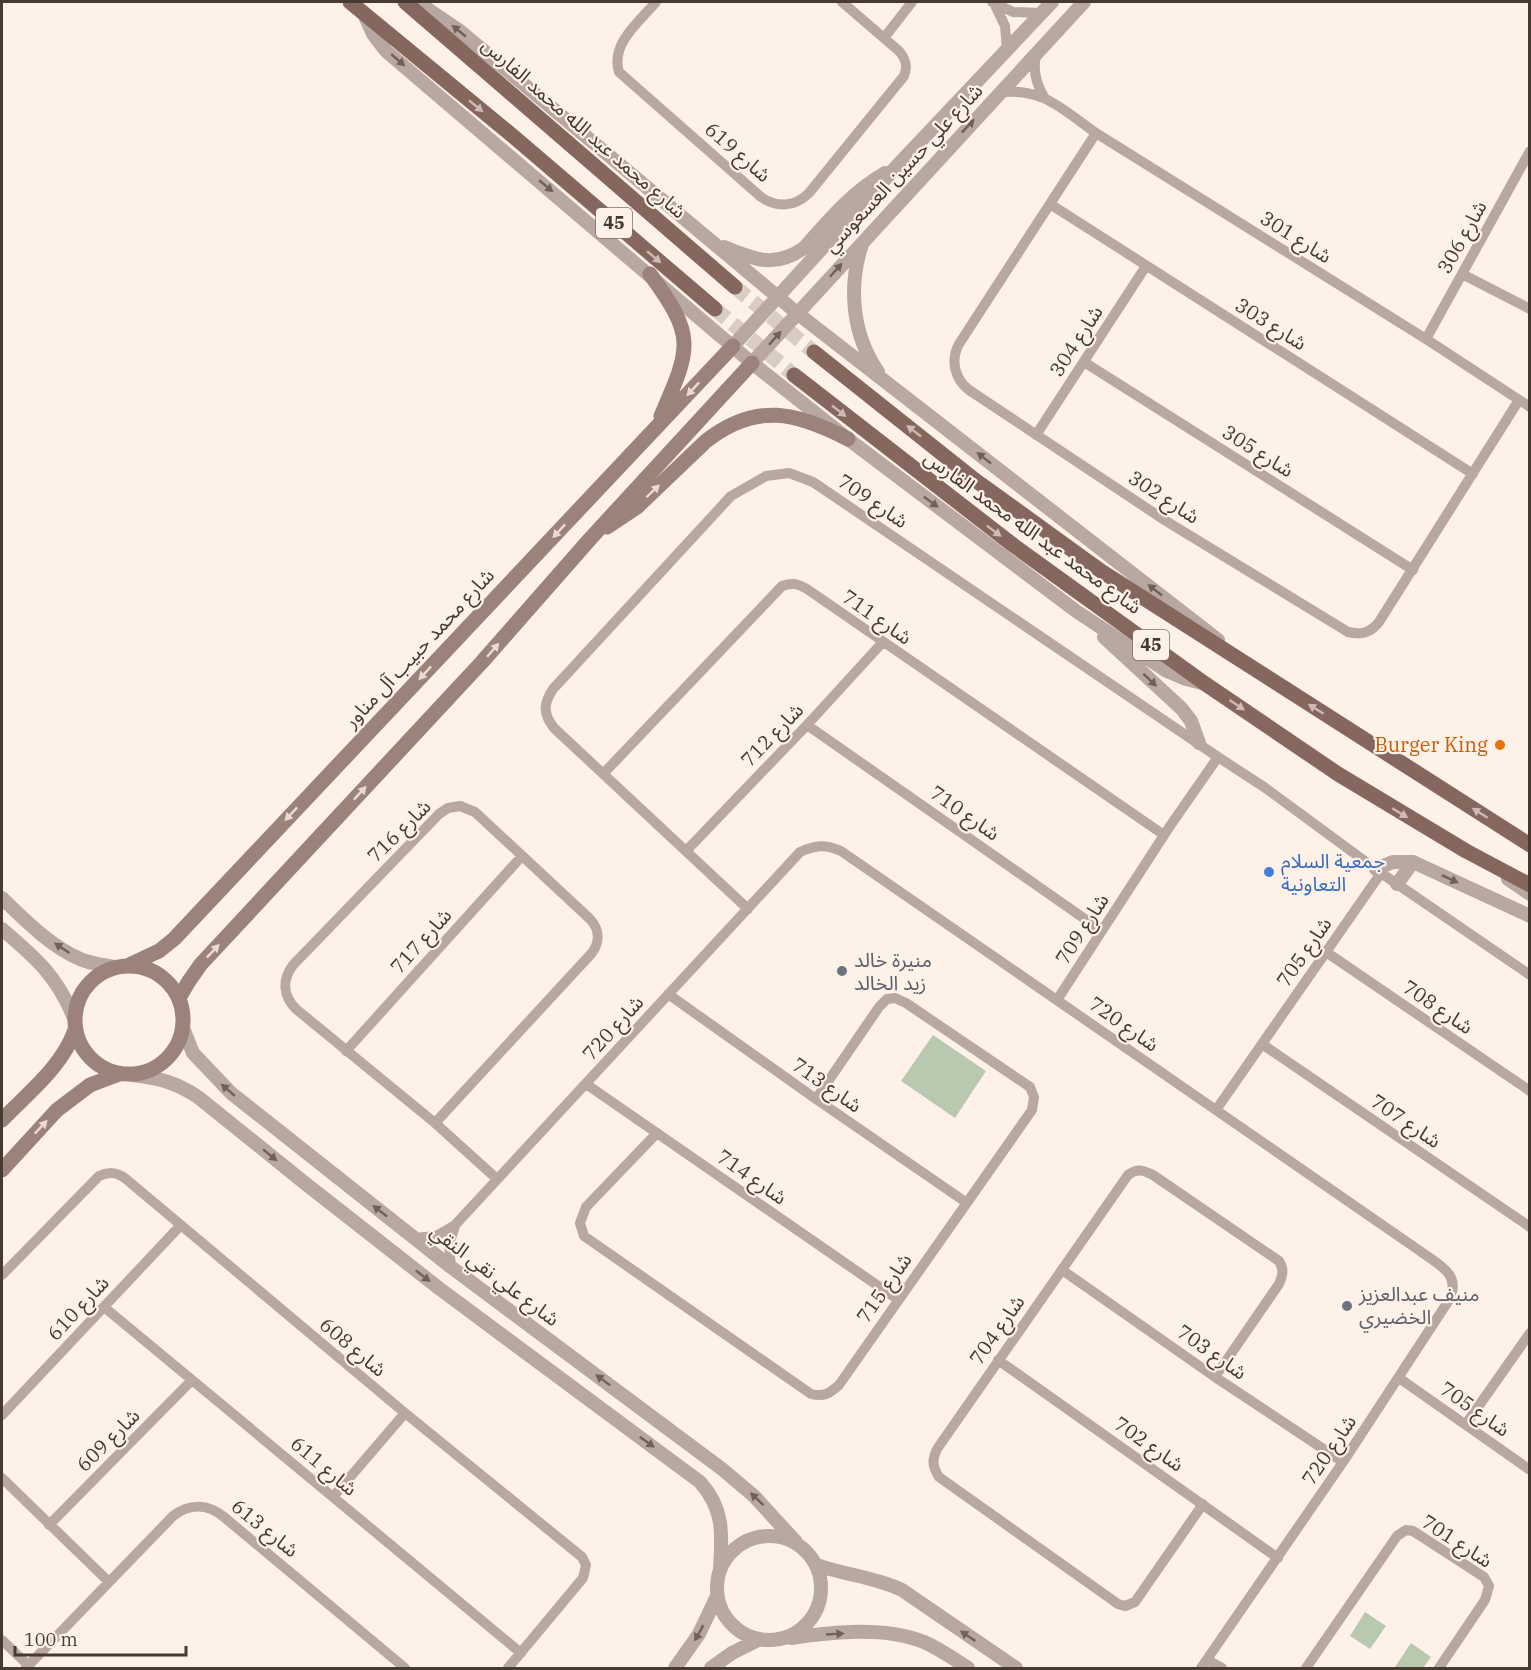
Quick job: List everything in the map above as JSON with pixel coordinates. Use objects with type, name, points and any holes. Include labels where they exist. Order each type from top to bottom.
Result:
[{"type":"main road","name":"45","points":[[350,2],[514,137],[715,309]]},
{"type":"main road","name":"شارع محمد عبد الله محمد الفارس","points":[[405,2],[735,287]]},
{"type":"main road","points":[[650,274],[676,312],[685,343],[682,366],[656,428]]},
{"type":"main road","name":"شارع محمد حبيب آل مناور","points":[[122,966],[159,951],[174,939],[733,346]]},
{"type":"main road","name":"شارع محمد عبد الله محمد الفارس","points":[[814,352],[975,480],[1101,571],[1530,845]]},
{"type":"main road","points":[[179,999],[201,964],[482,662],[590,538],[752,363]]},
{"type":"main road","name":"شارع محمد عبد الله محمد الفارس","points":[[794,375],[1013,545],[1204,683],[1338,774],[1466,851],[1530,885]]},
{"type":"main road","points":[[590,538],[636,507],[706,441],[740,421],[765,415],[791,417],[819,424],[848,439]]},
{"type":"main road","points":[[2,1120],[55,1065],[70,1043],[78,1001],[84,989],[97,976],[122,966],[141,967],[157,973],[170,984],[179,999],[183,1015],[183,1028],[174,1050],[162,1063],[147,1071],[125,1074],[90,1085],[57,1110],[2,1170]]},
{"type":"main road","points":[[75,1024],[81,1047],[88,1057],[101,1068],[125,1074]]},
{"type":"street","points":[[417,2],[460,31],[797,313],[1211,633],[1231,655]]},
{"type":"street","name":"شارع 619","points":[[656,2],[621,43],[616,57],[619,72],[761,197],[780,205],[793,204],[809,193],[904,76],[907,69],[904,56],[842,2]]},
{"type":"street","points":[[884,38],[912,2]]},
{"type":"street","points":[[993,2],[1013,12],[1041,13]]},
{"type":"street","points":[[993,2],[1005,26],[1007,49]]},
{"type":"street","name":"شارع علي حسين العسعوسي","points":[[733,346],[897,166],[1052,2]]},
{"type":"street","name":"شارع علي حسين العسعوسي","points":[[752,363],[1084,2]]},
{"type":"street","points":[[364,14],[373,34],[386,51],[752,363],[848,439],[1076,611],[1165,670],[1186,679],[1204,683]]},
{"type":"street","points":[[1038,50],[1035,59],[1035,79],[1044,97]]},
{"type":"street","name":"شارع 301","points":[[998,93],[1026,92],[1044,97],[1096,133],[1426,339],[1530,407]]},
{"type":"street","name":"شارع 302","points":[[1096,133],[959,344],[954,363],[957,375],[964,386],[1166,521],[1348,632],[1366,633],[1373,629],[1413,570],[1518,400]]},
{"type":"street","name":"شارع 306","points":[[1426,339],[1530,151]]},
{"type":"street","points":[[712,241],[759,260],[778,261],[787,258],[804,248],[857,192],[897,166]]},
{"type":"street","name":"شارع 303","points":[[1050,204],[1473,474]]},
{"type":"street","points":[[863,241],[855,269],[855,312],[867,354],[882,379]]},
{"type":"street","name":"شارع 304","points":[[1036,435],[1146,267]]},
{"type":"street","points":[[1462,274],[1530,309]]},
{"type":"street","name":"شارع 305","points":[[1084,362],[1413,570]]},
{"type":"street","name":"شارع 709","points":[[747,909],[547,719],[544,708],[553,689],[731,496],[765,476],[789,473],[813,482],[1218,757],[1164,835],[1058,1000]]},
{"type":"street","name":"شارع 711","points":[[603,774],[783,586],[791,583],[799,584],[1164,835]]},
{"type":"street","points":[[1076,611],[1182,709],[1191,721],[1199,743]]},
{"type":"street","name":"شارع 712","points":[[686,851],[882,643]]},
{"type":"street","name":"شارع 710","points":[[807,725],[1102,931]]},
{"type":"street","points":[[1218,757],[1264,787],[1378,871],[1530,975]]},
{"type":"street","name":"شارع 716","points":[[435,1124],[591,954],[597,945],[598,933],[594,923],[471,809],[460,806],[448,808],[439,814],[293,965],[285,982],[288,1000],[296,1010],[435,1124],[497,1179]]},
{"type":"street","name":"شارع 720","points":[[414,1238],[436,1236],[455,1226],[800,852],[816,845],[830,846],[841,851],[1420,1251],[1449,1274],[1454,1282],[1454,1290],[1449,1300],[1399,1378],[1204,1664]]},
{"type":"street","points":[[1466,851],[1530,894]]},
{"type":"street","name":"شارع 717","points":[[346,1051],[522,856]]},
{"type":"street","points":[[1378,871],[1394,862],[1413,862],[1530,916]]},
{"type":"street","points":[[1397,884],[1413,862]]},
{"type":"street","name":"شارع 705","points":[[1216,1110],[1326,952],[1378,871]]},
{"type":"street","points":[[2,898],[32,926],[63,949],[86,961],[122,966]]},
{"type":"street","points":[[2,929],[49,972],[67,1000],[75,1024]]},
{"type":"street","name":"شارع 708","points":[[1326,952],[1530,1091]]},
{"type":"street","name":"شارع 713","points":[[668,994],[967,1203]]},
{"type":"street","name":"شارع 715","points":[[657,1133],[586,1207],[580,1223],[584,1236],[811,1394],[822,1397],[839,1385],[897,1299],[1032,1110],[1034,1097],[1030,1087],[906,1004],[895,999],[887,999],[879,1007],[816,1099]]},
{"type":"street","name":"شارع علي نقي النقي","points":[[183,1028],[193,1053],[219,1082],[451,1268],[722,1469],[769,1510],[796,1542]]},
{"type":"street","name":"شارع 707","points":[[1262,1044],[1530,1227]]},
{"type":"street","points":[[125,1074],[161,1078],[198,1097],[432,1282],[700,1482],[714,1500],[721,1521],[717,1596],[722,1611],[732,1624],[745,1634],[760,1640],[844,1633],[894,1634],[935,1647],[968,1668]]},
{"type":"street","name":"شارع 714","points":[[586,1084],[897,1299]]},
{"type":"street","name":"شارع 704","points":[[1203,1504],[1135,1602],[1125,1606],[1118,1604],[939,1477],[934,1468],[933,1459],[937,1449],[998,1360],[1128,1175],[1135,1170],[1144,1170],[1153,1175],[1279,1260],[1282,1267],[1283,1276],[1279,1284],[1215,1377]]},
{"type":"street","name":"شارع 608","points":[[2,1275],[94,1180],[104,1173],[121,1175],[405,1413],[579,1554],[586,1570],[583,1578],[508,1668]]},
{"type":"street","name":"شارع 610","points":[[2,1415],[180,1226]]},
{"type":"street","points":[[451,1268],[449,1245],[455,1226]]},
{"type":"street","name":"شارع 703","points":[[1062,1270],[1215,1377],[1343,1462]]},
{"type":"street","name":"شارع 611","points":[[104,1307],[521,1653]]},
{"type":"street","points":[[1466,1424],[1530,1333]]},
{"type":"street","name":"شارع 702","points":[[998,1360],[1278,1558]]},
{"type":"street","name":"شارع 705","points":[[1399,1378],[1530,1470]]},
{"type":"street","name":"شارع 609","points":[[49,1525],[192,1380]]},
{"type":"street","points":[[333,1497],[405,1413]]},
{"type":"street","points":[[2,1478],[109,1582]]},
{"type":"street","name":"شارع 613","points":[[28,1667],[179,1512],[198,1506],[212,1509],[233,1524],[405,1668]]},
{"type":"street","name":"شارع 701","points":[[1306,1668],[1397,1536],[1406,1530],[1413,1531],[1484,1577],[1489,1586],[1485,1600],[1439,1668]]},
{"type":"street","points":[[720,1570],[727,1557],[738,1546],[752,1538],[774,1536],[796,1542],[808,1552],[817,1564],[821,1580],[821,1597],[816,1612],[806,1625],[792,1635],[777,1640]]},
{"type":"street","points":[[817,1564],[841,1573],[881,1581],[902,1590],[1016,1668]]},
{"type":"street","points":[[675,1668],[699,1634],[717,1596]]},
{"type":"street","points":[[2,1640],[28,1667]]},
{"type":"street","points":[[711,1668],[732,1653],[760,1640]]},
{"type":"street","points":[[1204,1664],[1222,1668]]},
{"type":"green space","points":[[933,1035],[986,1071],[955,1118],[901,1081]]},
{"type":"green space","points":[[1365,1612],[1386,1626],[1370,1649],[1350,1636]]},
{"type":"green space","points":[[1411,1643],[1431,1657],[1423,1668],[1395,1667]]},
{"type":"tunnel","points":[[735,287],[814,352]]},
{"type":"tunnel","points":[[715,309],[794,375]]},
{"type":"place","name":"Burger King","points":[[1500,745]]},
{"type":"place","name":"جمعية السلام التعاونية","points":[[1269,872]]},
{"type":"place","name":"منيرة خالد زيد الخالد","points":[[842,971]]},
{"type":"place","name":"منيف عبدالعزيز الخضيري","points":[[1347,1306]]}]
